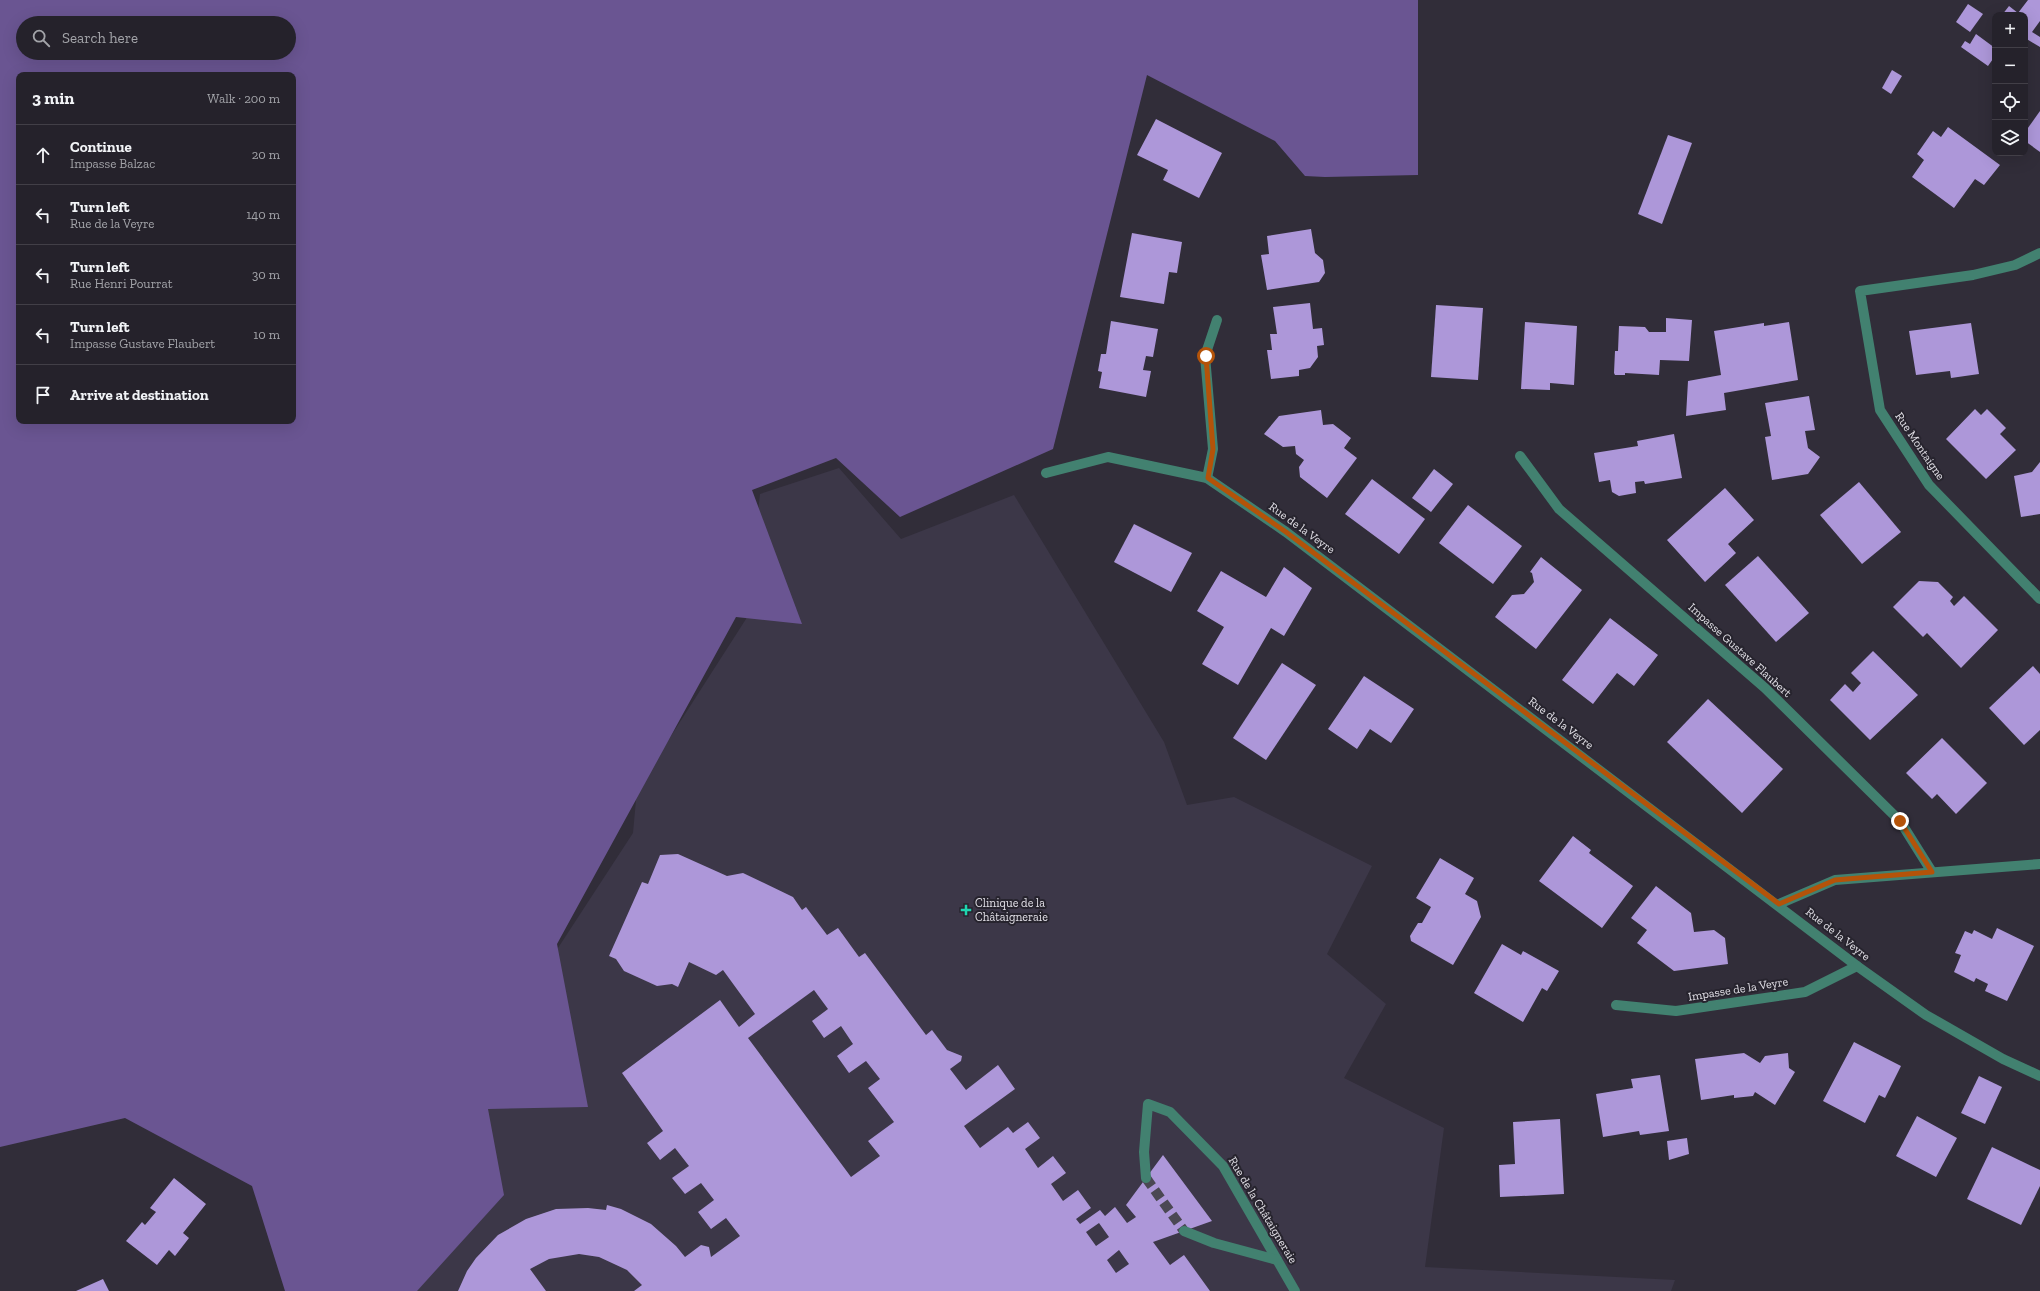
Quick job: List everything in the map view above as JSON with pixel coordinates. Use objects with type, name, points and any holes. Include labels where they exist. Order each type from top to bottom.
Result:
[{"type":"street","name":"Rue Montaigne","points":[[2040,253],[2015,265],[1973,275],[1860,291],[1880,410],[1929,485],[2040,599]]},
{"type":"street","points":[[1208,478],[1213,449],[1206,356],[1217,320]]},
{"type":"street","name":"Rue de la Veyre","points":[[1046,473],[1108,456],[1208,478],[1286,532],[1779,904],[1857,966],[1926,1015],[2003,1059],[2040,1076]]},
{"type":"street","name":"Impasse Gustave Flaubert","points":[[1520,456],[1559,509],[1765,688],[1900,821],[1932,872]]},
{"type":"street","points":[[1779,904],[1835,880],[2040,864]]},
{"type":"street","name":"Impasse de la Veyre","points":[[1616,1005],[1676,1011],[1805,992],[1857,966]]},
{"type":"street","name":"Rue de la Châtaigneraie","points":[[1146,1178],[1144,1152],[1148,1104],[1170,1112],[1223,1166],[1295,1291]]},
{"type":"street","points":[[1184,1231],[1214,1243],[1277,1260]]},
{"type":"shaded area","points":[[0,0],[1418,0],[1418,175],[1305,176],[1275,141],[1147,75],[1053,449],[900,517],[836,458],[752,490],[802,624],[736,617],[557,944],[588,1107],[488,1109],[504,1195],[417,1291],[285,1291],[252,1186],[125,1118],[0,1147]]},
{"type":"shaded area","name":"Clinique de la Châtaigneraie","points":[[839,468],[901,539],[1014,495],[1164,742],[1187,805],[1234,797],[1372,866],[1327,954],[1386,1004],[1344,1078],[1444,1128],[1425,1267],[1675,1280],[1671,1291],[383,1291],[393,1201],[633,833],[637,789],[746,619],[760,494]]},
{"type":"building","points":[[2028,0],[2040,0],[2040,21],[2032,32],[2040,37],[2040,47],[2028,40],[2028,12],[2019,12]]},
{"type":"building","points":[[1968,4],[1983,14],[1970,32],[1956,22]]},
{"type":"building","points":[[2009,6],[2017,12],[2004,12]]},
{"type":"building","points":[[1976,34],[1992,46],[1992,60],[1988,66],[1961,47],[1965,41],[1970,44]]},
{"type":"building","points":[[1892,70],[1902,76],[1891,94],[1882,88]]},
{"type":"building","points":[[2040,111],[2040,152],[2028,143],[2028,128]]},
{"type":"building","points":[[1156,119],[1222,153],[1199,198],[1163,180],[1168,170],[1137,155]]},
{"type":"building","points":[[1948,127],[2000,165],[1984,185],[1975,179],[1954,208],[1912,177],[1924,160],[1917,154],[1933,131],[1941,137]]},
{"type":"building","points":[[1668,135],[1692,143],[1662,224],[1638,214]]},
{"type":"building","points":[[1311,229],[1315,253],[1323,260],[1325,273],[1319,282],[1267,290],[1261,255],[1269,254],[1267,236]]},
{"type":"building","points":[[1132,233],[1182,242],[1177,273],[1169,272],[1164,304],[1120,297]]},
{"type":"building","points":[[1310,303],[1313,329],[1322,328],[1324,345],[1317,346],[1318,357],[1310,368],[1299,370],[1299,376],[1271,379],[1267,350],[1272,350],[1270,334],[1277,334],[1273,307]]},
{"type":"building","points":[[1436,305],[1483,308],[1478,380],[1431,377]]},
{"type":"building","points":[[1666,318],[1692,320],[1689,361],[1660,360],[1659,375],[1625,373],[1625,375],[1615,375],[1615,351],[1618,351],[1619,326],[1645,327],[1649,332],[1666,332]]},
{"type":"building","points":[[1111,321],[1158,329],[1153,357],[1146,356],[1143,370],[1151,371],[1146,397],[1099,388],[1102,372],[1098,371],[1101,354],[1106,354]]},
{"type":"building","points":[[1525,322],[1577,326],[1574,385],[1550,383],[1550,390],[1521,389]]},
{"type":"building","points":[[1789,322],[1798,380],[1724,393],[1726,410],[1686,416],[1688,381],[1721,375],[1714,331],[1764,323],[1764,326]]},
{"type":"building","points":[[1971,323],[1979,374],[1951,378],[1950,371],[1916,375],[1909,331]]},
{"type":"building","points":[[1809,396],[1815,430],[1805,431],[1808,448],[1820,457],[1808,474],[1772,480],[1765,437],[1771,436],[1765,403]]},
{"type":"building","points":[[1975,409],[1981,415],[1987,409],[2006,428],[2000,434],[2016,450],[1986,479],[1946,439]]},
{"type":"building","points":[[1321,410],[1323,425],[1333,424],[1351,438],[1344,448],[1357,458],[1327,498],[1300,477],[1299,467],[1304,460],[1296,454],[1295,446],[1283,447],[1264,434],[1279,416]]},
{"type":"building","points":[[1674,434],[1682,478],[1645,484],[1644,481],[1635,482],[1636,493],[1619,496],[1612,492],[1610,480],[1599,482],[1594,453],[1638,446],[1637,441]]},
{"type":"building","points":[[2040,462],[2040,514],[2021,517],[2014,476],[2032,472]]},
{"type":"building","points":[[1434,469],[1453,484],[1431,512],[1412,498]]},
{"type":"building","points":[[1372,479],[1425,519],[1399,554],[1345,514]]},
{"type":"building","points":[[1859,482],[1901,532],[1862,564],[1820,515]]},
{"type":"building","points":[[1725,488],[1754,520],[1728,544],[1736,553],[1705,582],[1667,540]]},
{"type":"building","points":[[1468,505],[1522,546],[1493,584],[1439,543]]},
{"type":"building","points":[[1134,524],[1192,553],[1171,592],[1114,562]]},
{"type":"building","points":[[1758,556],[1809,613],[1776,642],[1725,585]]},
{"type":"building","points":[[1541,557],[1582,590],[1536,649],[1495,617],[1512,595],[1524,594],[1534,582],[1532,573],[1530,572]]},
{"type":"building","points":[[1284,567],[1312,588],[1284,636],[1271,628],[1238,685],[1202,664],[1224,627],[1197,611],[1221,571],[1266,597]]},
{"type":"building","points":[[1919,581],[1938,582],[1953,597],[1950,601],[1954,606],[1964,596],[1998,630],[1961,668],[1927,633],[1923,637],[1893,607]]},
{"type":"building","points":[[1610,618],[1658,655],[1634,686],[1617,673],[1593,704],[1562,680]]},
{"type":"building","points":[[1873,651],[1918,695],[1870,740],[1830,700],[1845,684],[1853,692],[1861,683],[1851,673]]},
{"type":"building","points":[[1282,663],[1316,685],[1266,760],[1233,738]]},
{"type":"building","points":[[2033,666],[2040,674],[2040,730],[2024,745],[1989,708]]},
{"type":"building","points":[[1364,676],[1414,709],[1391,743],[1370,729],[1357,749],[1328,729]]},
{"type":"building","points":[[1708,699],[1783,769],[1742,813],[1667,742]]},
{"type":"building","points":[[1942,738],[1987,783],[1956,814],[1937,794],[1932,799],[1906,773]]},
{"type":"building","points":[[1573,836],[1591,850],[1589,853],[1633,886],[1602,928],[1539,881]]},
{"type":"building","points":[[678,854],[727,876],[743,873],[793,897],[802,910],[806,907],[827,935],[838,928],[859,957],[865,953],[926,1035],[932,1030],[947,1050],[962,1056],[961,1061],[950,1069],[966,1090],[998,1065],[1015,1089],[964,1126],[980,1148],[1008,1127],[1013,1133],[1028,1122],[1040,1138],[1025,1149],[1038,1168],[1053,1156],[1066,1173],[1051,1184],[1063,1201],[1078,1190],[1091,1208],[1076,1219],[1080,1224],[1100,1210],[1105,1216],[1115,1207],[1127,1223],[1136,1217],[1126,1205],[1163,1155],[1212,1221],[1153,1242],[1170,1265],[1184,1255],[1210,1291],[634,1291],[642,1285],[627,1270],[599,1257],[579,1254],[549,1259],[530,1269],[546,1291],[458,1291],[467,1271],[476,1258],[498,1235],[526,1219],[556,1209],[588,1208],[606,1210],[607,1205],[621,1209],[651,1224],[676,1246],[685,1257],[701,1245],[709,1247],[711,1257],[740,1236],[726,1218],[711,1229],[698,1212],[714,1200],[701,1183],[685,1194],[672,1178],[689,1166],[675,1148],[660,1160],[647,1143],[663,1131],[622,1073],[720,1000],[739,1027],[755,1014],[723,970],[716,975],[689,962],[678,987],[672,984],[657,986],[624,971],[616,959],[609,956],[642,882],[648,884],[660,855]],"holes":[[[814,990],[828,1009],[812,1021],[824,1038],[841,1026],[853,1044],[837,1056],[849,1073],[866,1061],[880,1079],[868,1088],[894,1122],[868,1141],[880,1156],[851,1177],[748,1038]],[[1099,1223],[1109,1237],[1096,1246],[1086,1232]],[[1119,1250],[1129,1264],[1116,1273],[1107,1260]]]},
{"type":"building","points":[[1440,858],[1474,878],[1465,894],[1477,901],[1481,917],[1453,965],[1411,941],[1410,936],[1418,923],[1422,923],[1431,907],[1416,898]]},
{"type":"building","points":[[1656,886],[1691,913],[1694,932],[1714,930],[1725,938],[1728,964],[1674,971],[1637,943],[1647,930],[1631,918]]},
{"type":"building","points":[[1997,928],[2034,946],[2007,1001],[1985,991],[1988,984],[1976,978],[1974,982],[1954,972],[1961,955],[1955,953],[1965,931],[1972,934],[1974,930],[1992,939]]},
{"type":"building","points":[[1502,944],[1521,955],[1523,951],[1559,971],[1547,991],[1542,988],[1523,1022],[1474,993]]},
{"type":"building","points":[[1854,1042],[1901,1066],[1885,1098],[1879,1095],[1865,1123],[1823,1101]]},
{"type":"building","points":[[1744,1053],[1760,1063],[1765,1056],[1788,1053],[1789,1068],[1795,1072],[1775,1105],[1755,1092],[1753,1096],[1734,1098],[1734,1095],[1701,1100],[1695,1059]]},
{"type":"building","points":[[1660,1075],[1669,1131],[1640,1135],[1639,1131],[1603,1137],[1596,1094],[1633,1088],[1631,1079]]},
{"type":"building","points":[[1979,1076],[2002,1087],[1985,1124],[1961,1113]]},
{"type":"building","points":[[1917,1116],[1957,1138],[1936,1177],[1896,1156]]},
{"type":"building","points":[[1560,1119],[1564,1194],[1500,1197],[1499,1165],[1515,1164],[1513,1122]]},
{"type":"building","points":[[1687,1138],[1689,1154],[1669,1160],[1667,1141]]},
{"type":"building","points":[[1992,1147],[2040,1170],[2040,1186],[2021,1225],[1967,1199]]},
{"type":"building","points":[[174,1178],[206,1204],[183,1233],[189,1238],[175,1256],[169,1250],[157,1265],[126,1241],[142,1222],[145,1225],[156,1212],[150,1208]]},
{"type":"building","points":[[103,1279],[109,1291],[76,1291]]},
{"type":"tunnel","points":[[1146,1178],[1184,1231]]},
{"type":"place","name":"Clinique de la Châtaigneraie","points":[[966,910]]},
{"type":"route","points":[[1206,356],[1213,449],[1208,478],[1286,532],[1779,904],[1835,880],[1932,872],[1900,821]]}]
